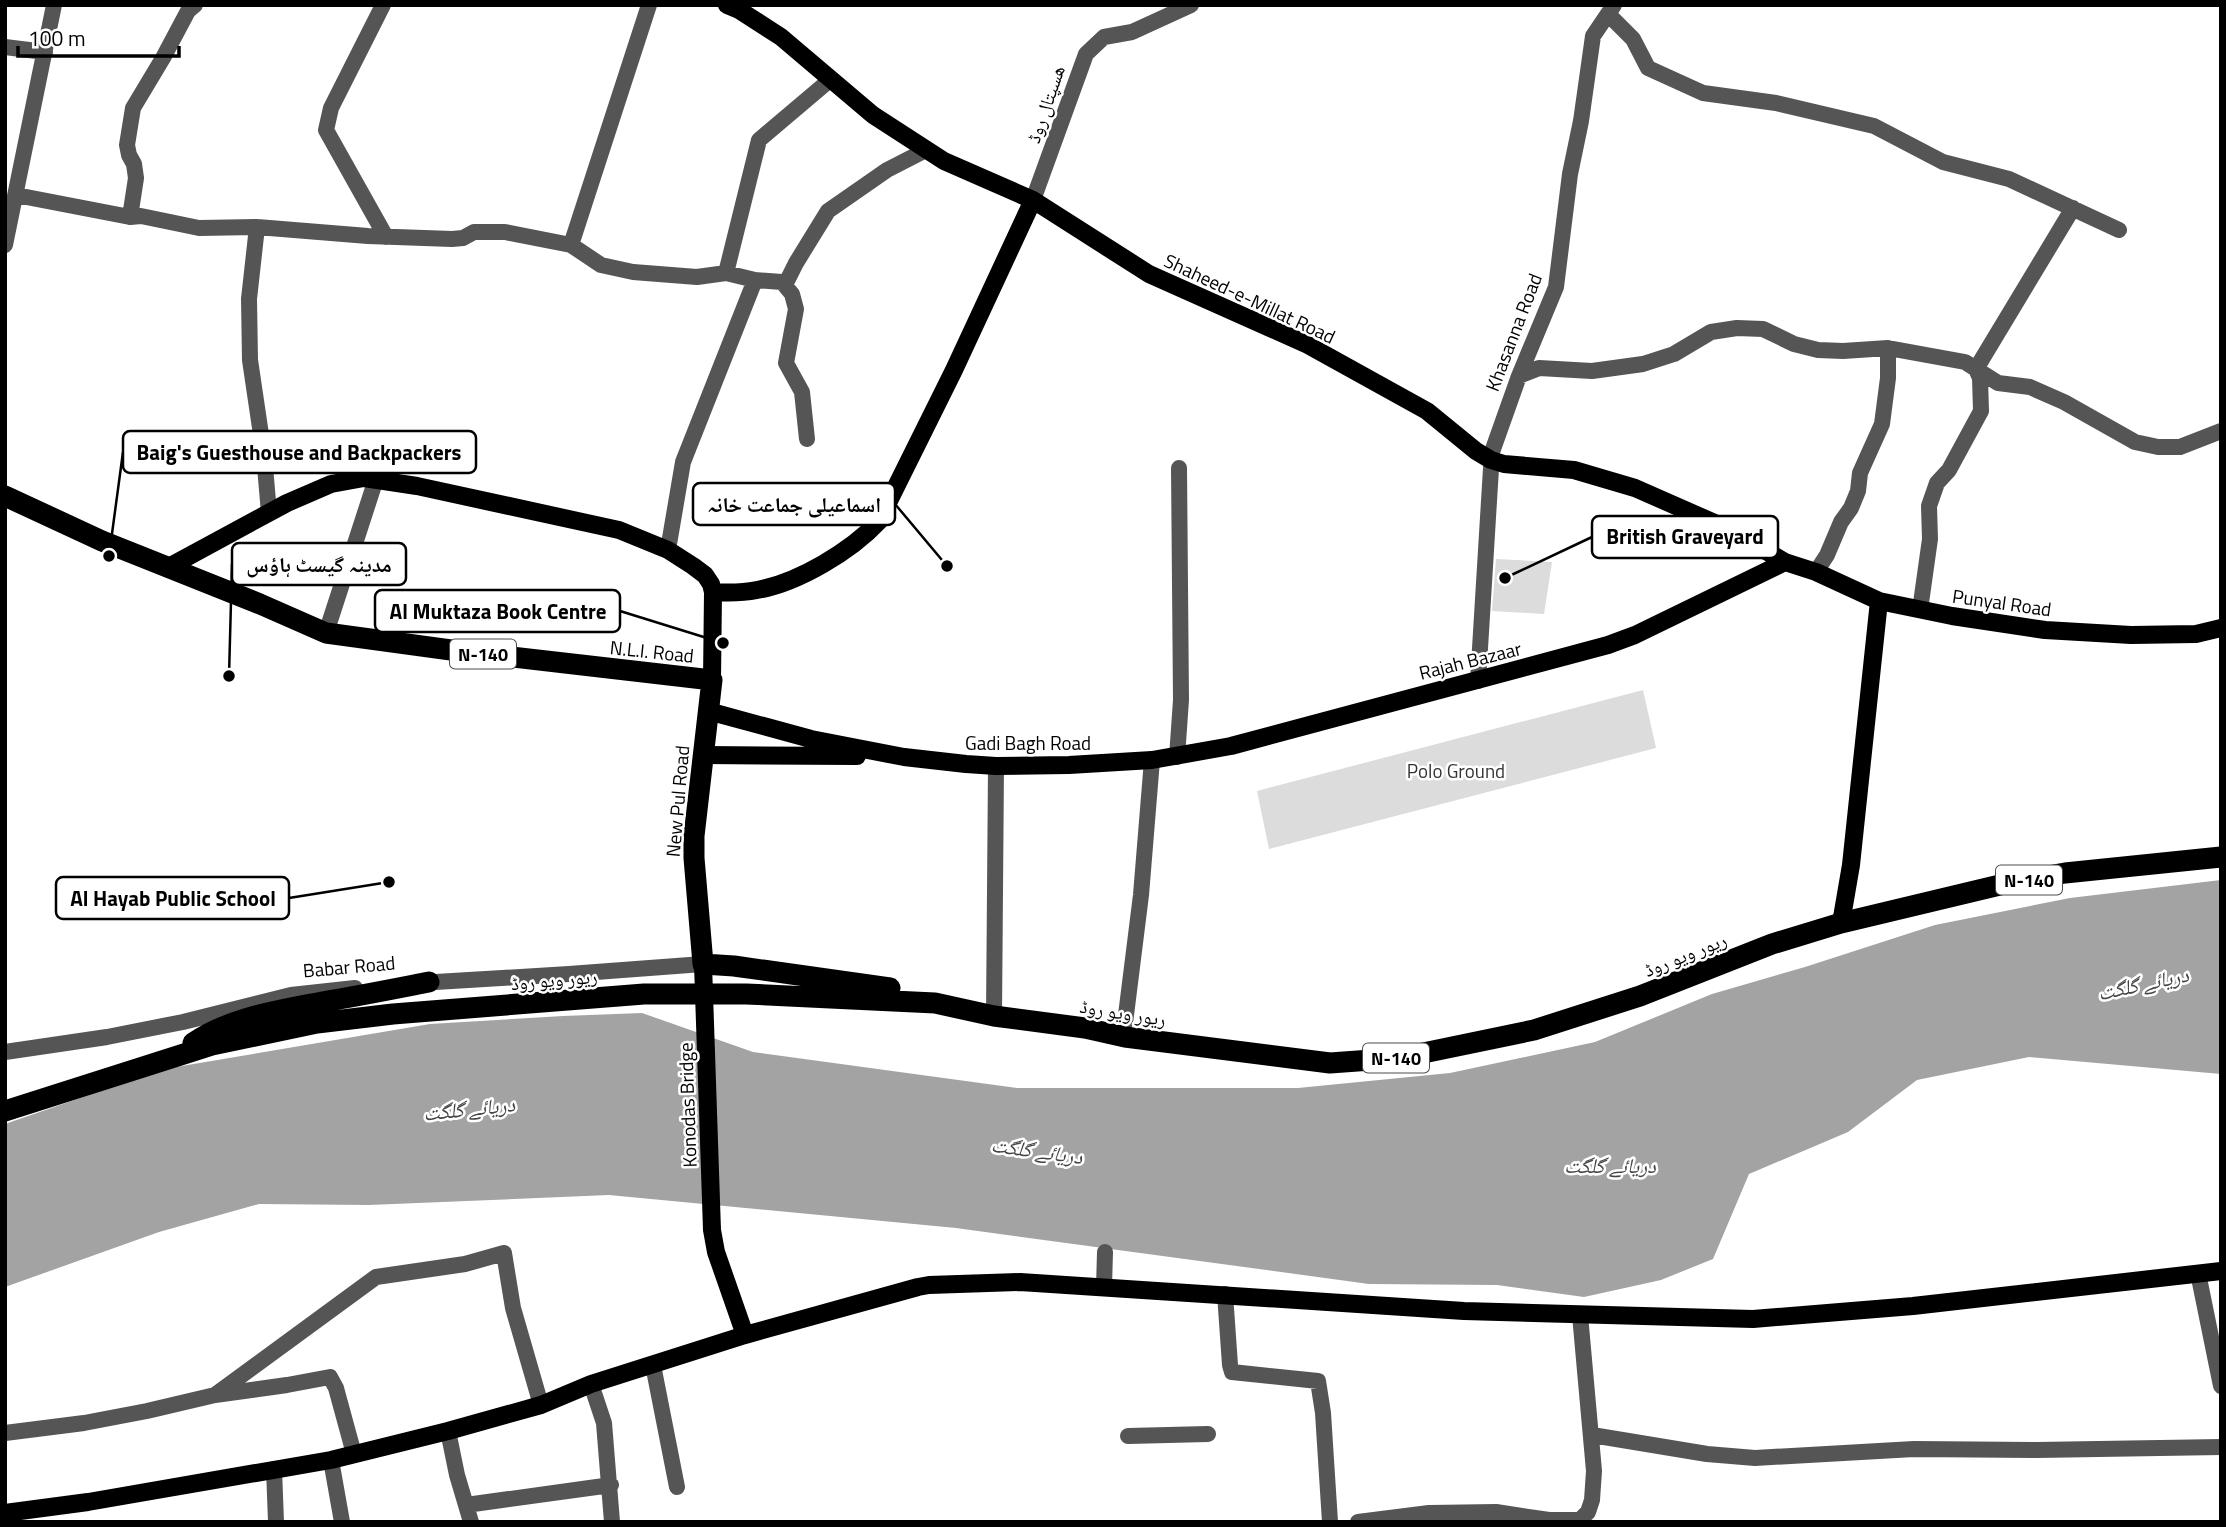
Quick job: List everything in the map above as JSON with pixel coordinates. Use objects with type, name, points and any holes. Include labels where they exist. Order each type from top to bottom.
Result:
[{"type":"highway","name":"N-140","points":[[7,502],[167,568]]},
{"type":"highway","name":"N.L.I. Road","points":[[167,568],[326,633],[712,680]]},
{"type":"highway","points":[[708,711],[712,680]]},
{"type":"highway","name":"New Pul Road","points":[[704,971],[694,836],[708,711]]},
{"type":"highway","name":"ریور ویو روڈ","points":[[5,1111],[177,1055],[249,1036],[317,1023],[393,1014],[644,994],[746,994],[935,1003],[994,1016],[1085,1028],[1125,1037],[1330,1063],[1399,1058],[1534,1030],[1640,996],[1772,944],[1841,923],[2004,884],[2065,873],[2221,857]]},
{"type":"highway","name":"N-140","points":[[704,971],[734,966],[910,991],[924,995],[935,1003]]},
{"type":"highway","points":[[177,1055],[215,1029],[236,1021],[429,982]]},
{"type":"main road","name":"Shaheed-e-Millat Road","points":[[727,5],[780,37],[873,115],[944,161],[1033,200],[1149,274],[1306,344],[1427,411],[1491,460],[1504,464],[1574,470],[1606,478],[1668,501],[1726,528],[1785,562]]},
{"type":"main road","points":[[713,592],[758,590],[781,583],[818,567],[845,550],[879,521],[954,370],[1033,200]]},
{"type":"main road","points":[[167,568],[287,503],[331,484],[354,478],[376,479],[471,497],[619,530],[668,550],[705,575],[713,592],[712,680]]},
{"type":"main road","name":"Punyal Road","points":[[1785,562],[1816,572],[1879,601],[2045,630],[2131,635],[2196,634],[2221,628]]},
{"type":"main road","name":"Rajah Bazaar","points":[[1152,760],[1231,746],[1608,645],[1635,635],[1785,562]]},
{"type":"main road","points":[[1841,923],[1851,865],[1879,601]]},
{"type":"main road","name":"Gadi Bagh Road","points":[[708,711],[810,748]]},
{"type":"main road","name":"Gadi Bagh Road","points":[[704,755],[810,748],[996,766],[1152,760]]},
{"type":"main road","name":"Konodas Bridge","points":[[704,971],[712,1230],[716,1252],[745,1335]]},
{"type":"main road","points":[[5,1513],[88,1502],[331,1460],[541,1405],[591,1384],[745,1335],[918,1287],[975,1282],[1104,1287],[1464,1311],[1753,1320],[1913,1306],[2221,1270]]},
{"type":"street","points":[[5,245],[54,5]]},
{"type":"street","points":[[130,217],[136,178],[127,145],[133,108],[188,11],[195,5]]},
{"type":"street","points":[[383,5],[331,108],[326,130],[386,237]]},
{"type":"street","points":[[571,245],[649,5]]},
{"type":"street","name":"ھسپتال روڈ","points":[[1033,200],[1086,54],[1104,37],[1132,32],[1191,5]]},
{"type":"street","points":[[1611,9],[1633,38],[1648,68],[1703,93],[1776,103],[1874,126],[1943,162],[2009,179],[2119,230]]},
{"type":"street","name":"Khasanna Road","points":[[1478,681],[1491,460],[1496,437],[1556,287],[1568,187],[1593,36],[1611,9]]},
{"type":"street","points":[[5,47],[45,52]]},
{"type":"street","points":[[726,273],[759,141],[831,79]]},
{"type":"street","points":[[785,285],[828,211],[887,170],[926,150]]},
{"type":"street","points":[[16,195],[199,228],[257,227],[386,237],[463,238],[474,232],[505,232],[571,245],[601,265],[633,272],[697,277],[726,273],[755,280],[782,282],[792,294],[796,309],[786,363],[803,392],[807,439]]},
{"type":"street","points":[[1976,369],[2073,208]]},
{"type":"street","points":[[257,227],[249,299],[250,360],[264,455],[269,513]]},
{"type":"street","points":[[668,550],[683,462],[755,280]]},
{"type":"street","points":[[1519,376],[1539,368],[1592,371],[1643,364],[1674,354],[1711,332],[1763,328],[1794,344],[1818,350],[1888,348],[1965,362],[1998,383],[2030,387],[2064,402],[2135,442],[2158,447],[2180,447],[2221,431]]},
{"type":"street","points":[[1816,572],[1851,508],[1858,491],[1860,473],[1882,424],[1888,378],[1888,348]]},
{"type":"street","points":[[1920,610],[1930,539],[1929,506],[1937,483],[1949,470],[1981,411],[1980,378],[1976,369]]},
{"type":"street","points":[[1177,757],[1181,700],[1179,468]]},
{"type":"street","points":[[326,633],[376,479]]},
{"type":"street","points":[[1125,1023],[1141,895],[1152,760]]},
{"type":"street","points":[[994,1016],[996,766]]},
{"type":"street","name":"Babar Road","points":[[5,1052],[170,1025],[291,995],[335,989],[569,975],[704,971]]},
{"type":"street","points":[[1104,1287],[1105,1252]]},
{"type":"street","points":[[215,1395],[376,1277],[465,1264],[504,1253],[513,1308],[541,1405]]},
{"type":"street","points":[[2198,1273],[2221,1386]]},
{"type":"street","points":[[1225,1294],[1232,1372],[1318,1381],[1323,1413],[1330,1522]]},
{"type":"street","points":[[1358,1522],[1398,1516],[1496,1512],[1531,1518],[1580,1520],[1588,1512],[1592,1500],[1594,1471],[1580,1315]]},
{"type":"street","points":[[653,1365],[677,1487]]},
{"type":"street","points":[[5,1433],[85,1423],[215,1395],[330,1377],[336,1388],[354,1454]]},
{"type":"street","points":[[591,1384],[604,1423],[612,1522]]},
{"type":"street","points":[[448,1431],[471,1522]]},
{"type":"street","points":[[1128,1436],[1208,1434]]},
{"type":"street","points":[[1592,1434],[1707,1454],[1755,1458],[1914,1449],[2221,1447]]},
{"type":"street","points":[[331,1460],[342,1522]]},
{"type":"street","points":[[274,1469],[276,1522]]},
{"type":"street","points":[[466,1505],[611,1485]]},
{"type":"green space","points":[[1496,559],[1552,562],[1544,614],[1492,611]]},
{"type":"green space","name":"Polo Ground","points":[[1643,690],[1656,748],[1269,849],[1257,791]]},
{"type":"water","name":"دریائے گلگت","points":[[2221,880],[2221,1074],[2029,1057],[1917,1080],[1848,1132],[1749,1174],[1713,1259],[1661,1280],[1584,1297],[1497,1285],[1369,1284],[956,1228],[609,1195],[369,1205],[259,1204],[159,1232],[5,1287],[5,1124],[164,1069],[430,1024],[642,1013],[753,1052],[1017,1088],[1298,1088],[1450,1073],[1595,1042],[1712,994],[1935,925],[2070,898]]},
{"type":"place","name":"Baig's Guesthouse and Backpackers","points":[[109,556]]},
{"type":"place","name":"اسماعیلی جماعت خانہ","points":[[947,566]]},
{"type":"place","name":"British Graveyard","points":[[1505,578]]},
{"type":"place","name":"Al Muktaza Book Centre","points":[[723,643]]},
{"type":"place","name":"مدینہ گیسٹ ہاؤس","points":[[229,676]]},
{"type":"place","name":"Al Hayab Public School","points":[[389,882]]}]
